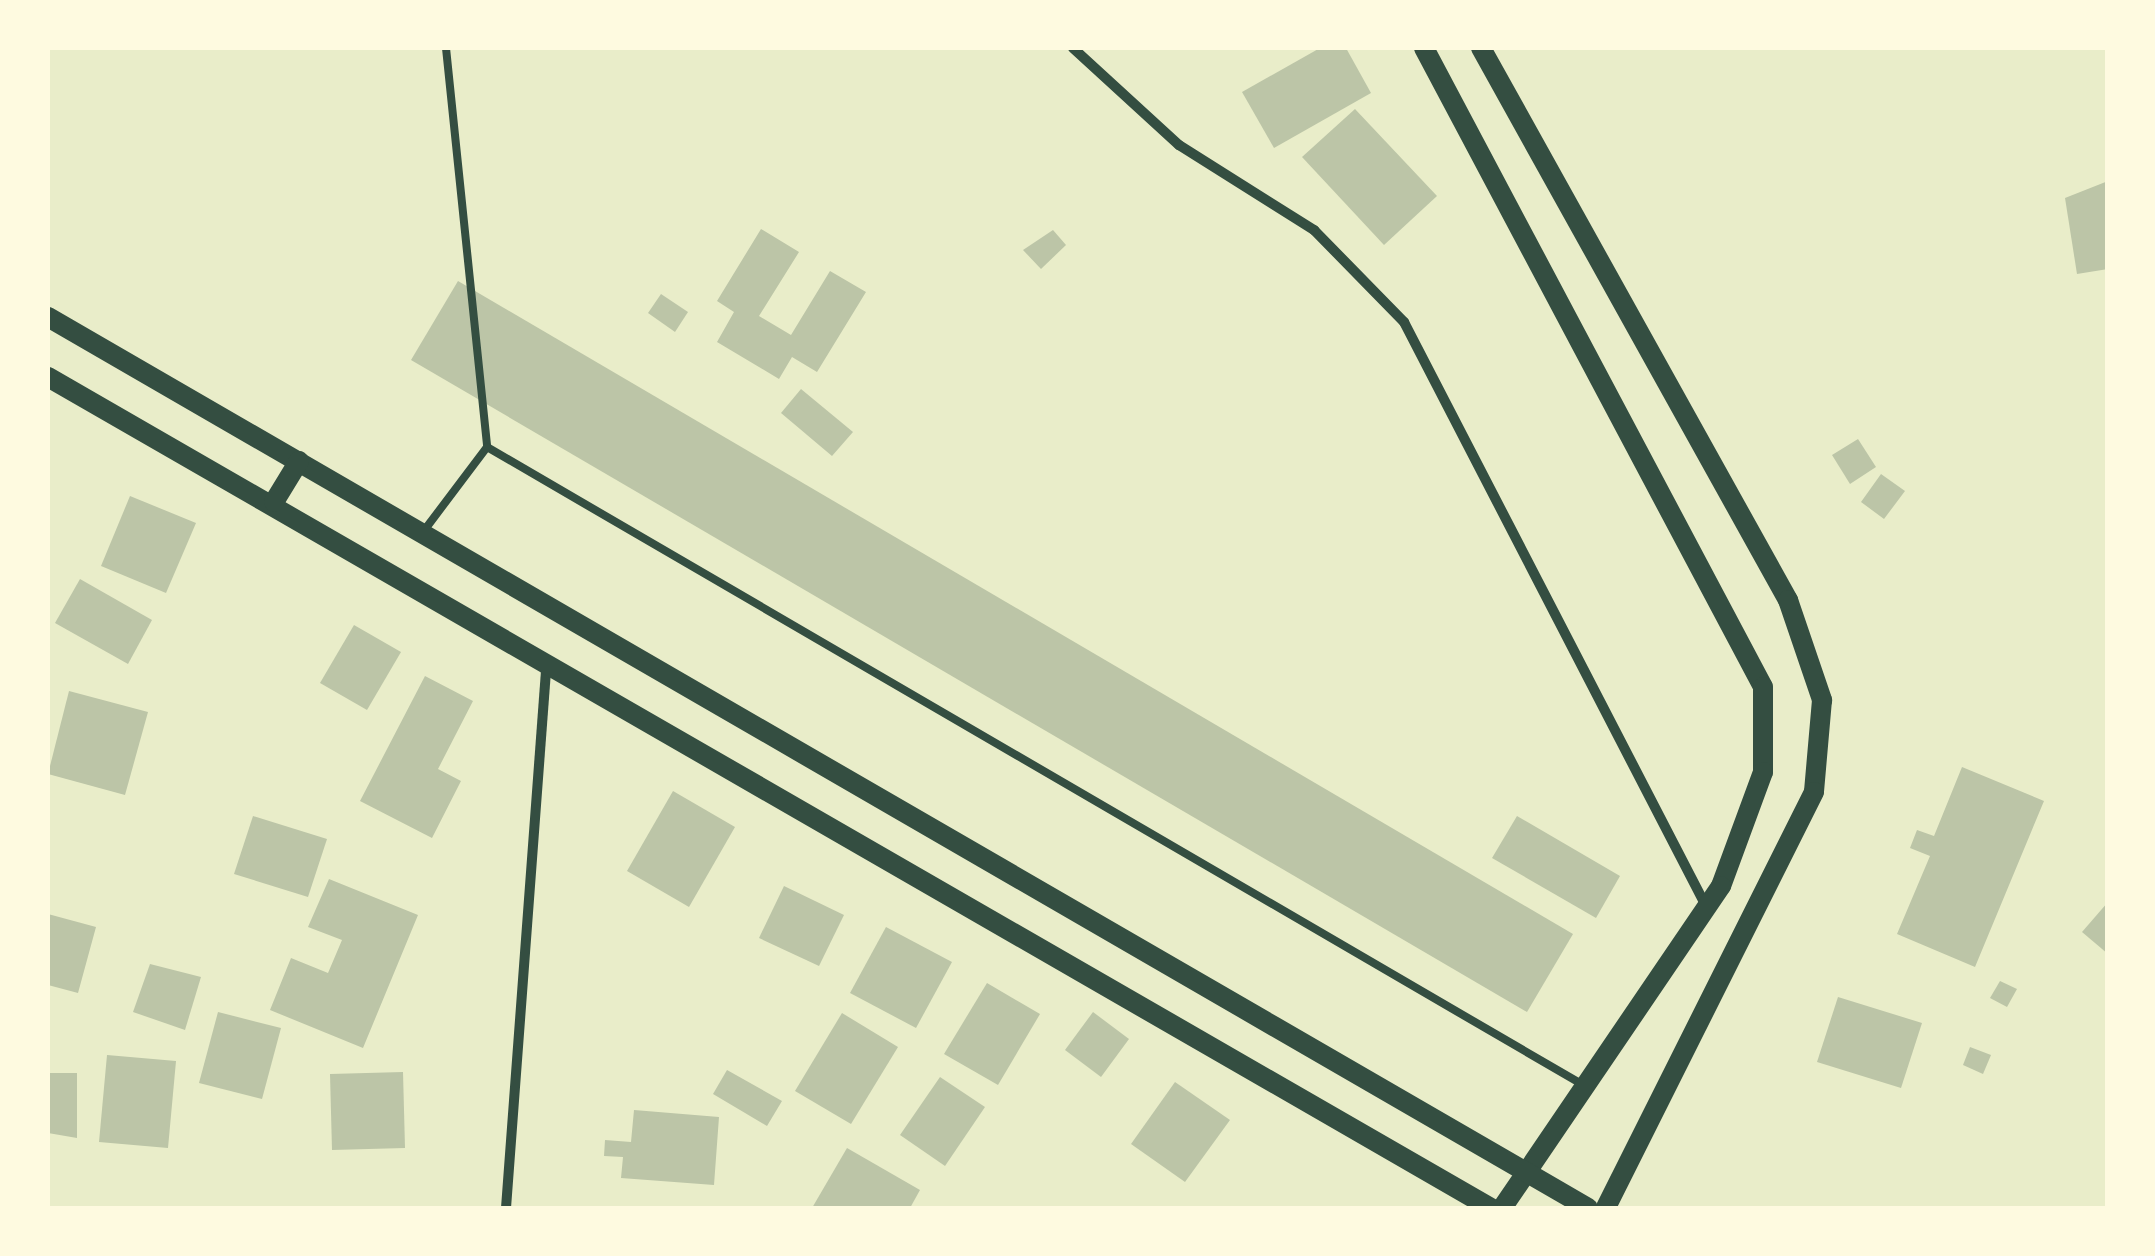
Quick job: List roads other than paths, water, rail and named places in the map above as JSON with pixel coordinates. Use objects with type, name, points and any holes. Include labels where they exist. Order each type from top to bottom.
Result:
[{"type":"main road","points":[[1424,48],[1762,687],[1763,772],[1707,909],[1523,1171],[1502,1208]]},
{"type":"main road","points":[[1480,48],[1788,600],[1822,700],[1814,792],[1606,1208]]},
{"type":"main road","points":[[48,317],[1588,1208]]},
{"type":"main road","points":[[48,377],[274,502],[546,671],[1491,1208]]},
{"type":"main road","points":[[274,502],[300,462]]},
{"type":"street","points":[[1074,48],[1179,145],[1314,230],[1404,322],[1707,909]]},
{"type":"street","points":[[506,1208],[546,671]]},
{"type":"lane","points":[[423,532],[487,447],[446,48]]},
{"type":"lane","points":[[487,447],[1583,1085]]}]
